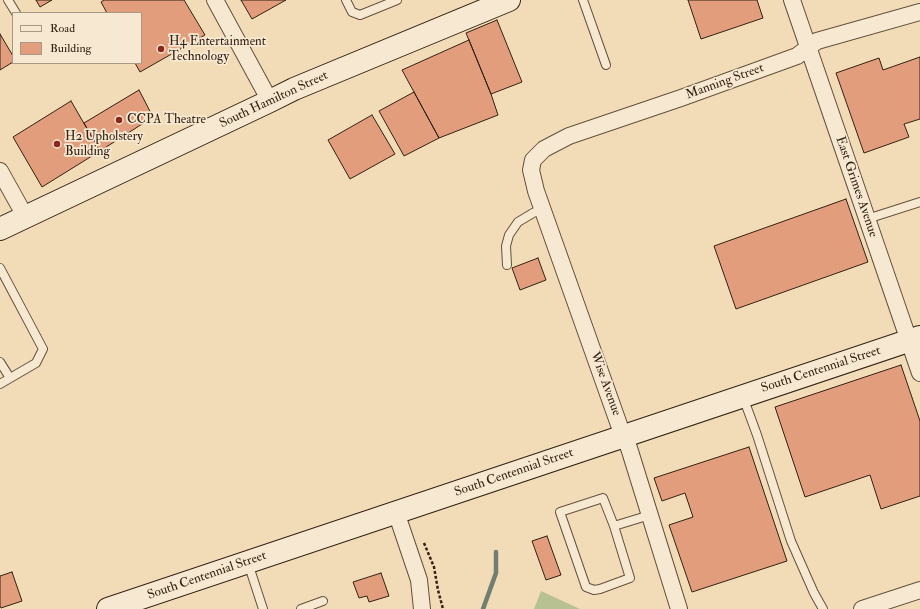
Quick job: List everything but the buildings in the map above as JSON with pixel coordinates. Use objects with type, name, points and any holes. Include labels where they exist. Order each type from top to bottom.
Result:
[{"type":"street","points":[[215,0],[270,101]]},
{"type":"street","name":"South Hamilton Street","points":[[0,228],[294,89],[509,0]]},
{"type":"street","name":"East Grimes Avenue","points":[[792,0],[867,219],[915,339],[920,373]]},
{"type":"street","name":"Manning Street","points":[[533,160],[544,149],[568,136],[681,98],[797,56],[817,40],[920,12]]},
{"type":"street","name":"Wise Avenue","points":[[533,160],[531,170],[536,191],[623,436],[629,448],[679,609]]},
{"type":"street","points":[[0,171],[25,216]]},
{"type":"street","name":"South Centennial Street","points":[[108,609],[915,339]]},
{"type":"street","points":[[396,512],[419,580],[422,609]]},
{"type":"street","points":[[862,609],[879,606],[920,590]]},
{"type":"lane","points":[[8,0],[15,12]]},
{"type":"lane","points":[[346,0],[352,12],[360,15],[397,0]]},
{"type":"lane","points":[[583,0],[606,65]]},
{"type":"lane","points":[[867,219],[920,202]]},
{"type":"lane","points":[[507,265],[506,246],[509,235],[518,222],[542,209]]},
{"type":"lane","points":[[0,384],[36,363],[43,349],[1,271]]},
{"type":"lane","points":[[0,362],[10,378]]},
{"type":"lane","points":[[743,396],[791,541],[814,593],[823,609]]},
{"type":"lane","points":[[603,498],[614,526],[630,578],[600,589],[594,590],[586,587],[560,512],[603,498]]},
{"type":"lane","points":[[614,526],[650,515]]},
{"type":"lane","points":[[248,562],[263,609]]},
{"type":"lane","points":[[300,609],[323,601]]},
{"type":"green space","points":[[541,591],[580,609],[534,609]]},
{"type":"waterway","points":[[483,609],[496,573],[496,552]]},
{"type":"place","name":"H4 Entertainment Technology","points":[[161,49]]},
{"type":"place","name":"CCPA Theatre","points":[[119,120]]},
{"type":"place","name":"H2 Upholstery Building","points":[[57,144]]}]
